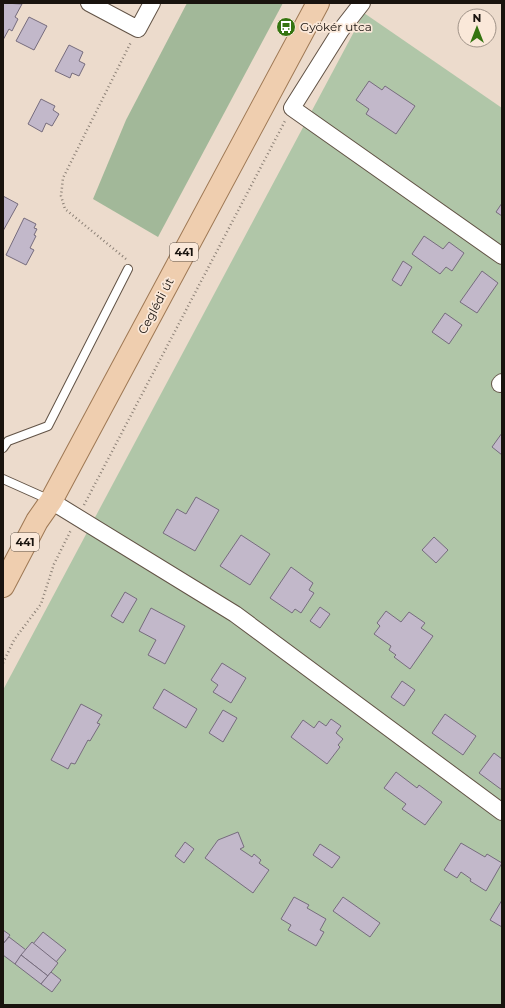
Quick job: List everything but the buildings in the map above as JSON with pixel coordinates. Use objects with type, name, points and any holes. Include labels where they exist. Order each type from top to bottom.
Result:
[{"type":"main road","name":"Ceglédi út","points":[[3,586],[37,521],[51,501],[318,3]]},
{"type":"street","points":[[89,3],[138,29],[152,3]]},
{"type":"street","points":[[362,3],[341,30],[292,108],[502,256]]},
{"type":"street","points":[[51,501],[235,614],[502,812]]},
{"type":"lane","points":[[3,448],[8,440],[48,426],[128,269]]},
{"type":"lane","points":[[3,479],[51,501]]},
{"type":"path","points":[[128,269],[126,259],[65,209],[60,196],[63,178],[138,29]]},
{"type":"path","points":[[3,663],[14,640],[41,604],[54,564],[77,518],[292,108]]},
{"type":"green space","points":[[187,3],[283,3],[158,237],[93,199],[126,120]]},
{"type":"green space","points":[[364,13],[502,108],[502,1005],[3,1005],[3,690]]},
{"type":"place","name":"Gyökér utca","points":[[286,27]]}]
